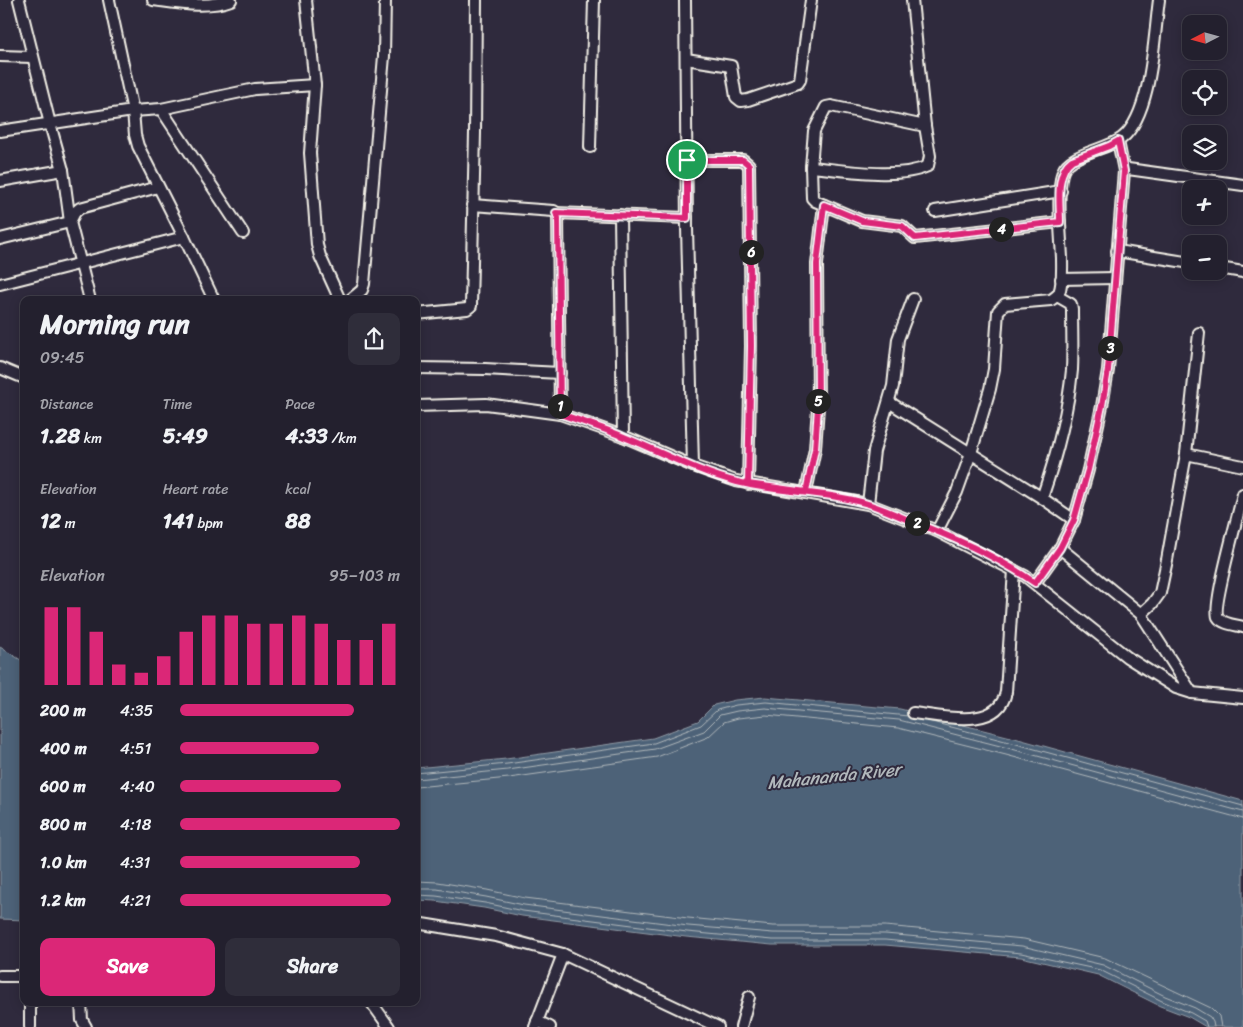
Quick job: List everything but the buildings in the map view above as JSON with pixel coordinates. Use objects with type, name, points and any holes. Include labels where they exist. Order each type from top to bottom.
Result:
[{"type":"street","points":[[19,0],[32,57],[63,170],[70,222],[89,296]]},
{"type":"street","points":[[108,0],[133,111],[136,140],[212,296]]},
{"type":"street","points":[[153,0],[182,4],[231,0]]},
{"type":"street","points":[[306,0],[315,85],[310,153],[316,238],[320,256],[338,296]]},
{"type":"street","points":[[355,296],[362,290],[364,284],[384,56],[385,0]]},
{"type":"street","points":[[420,314],[471,307],[476,0]]},
{"type":"street","points":[[590,147],[594,0]]},
{"type":"street","points":[[685,0],[687,218],[693,466]]},
{"type":"street","points":[[686,58],[731,66],[736,97],[740,101],[798,83],[800,80],[810,0]]},
{"type":"street","points":[[811,167],[876,173],[914,171],[928,166],[930,162],[912,0]]},
{"type":"street","points":[[937,531],[957,492],[971,453],[994,369],[998,311],[1005,304],[1050,300],[1060,292],[1062,176],[1068,163],[1072,160],[1118,141],[1123,138],[1133,124],[1144,102],[1149,79],[1159,0]]},
{"type":"street","points":[[0,56],[32,57]]},
{"type":"street","points":[[0,130],[133,111],[161,109],[256,89],[315,85]]},
{"type":"street","points":[[925,126],[831,106],[826,107],[814,131],[811,167],[812,198],[862,221],[902,226],[915,238],[1060,222]]},
{"type":"street","points":[[161,109],[244,233]]},
{"type":"street","points":[[1035,583],[1060,548],[1074,520],[1088,470],[1106,379],[1124,171],[1118,141]]},
{"type":"street","points":[[687,160],[743,160],[749,165],[751,346],[748,484]]},
{"type":"street","points":[[1124,171],[1128,169],[1243,185]]},
{"type":"street","points":[[0,181],[63,170]]},
{"type":"street","points":[[0,239],[70,222],[75,212],[80,208],[158,187]]},
{"type":"street","points":[[935,211],[1061,191]]},
{"type":"street","points":[[472,205],[556,213],[687,218]]},
{"type":"street","points":[[806,492],[815,449],[818,407],[817,264],[824,205]]},
{"type":"street","points":[[556,213],[558,218],[560,414]]},
{"type":"street","points":[[620,215],[623,436]]},
{"type":"street","points":[[0,284],[184,237]]},
{"type":"street","points":[[1117,251],[1182,262]]},
{"type":"street","points":[[1227,269],[1243,272]]},
{"type":"street","points":[[1061,279],[1115,278]]},
{"type":"street","points":[[1042,498],[1050,477],[1065,418],[1072,370],[1071,304],[1056,296]]},
{"type":"street","points":[[868,504],[874,451],[896,371],[898,339],[913,299]]},
{"type":"street","points":[[1141,614],[1160,593],[1186,454],[1199,333]]},
{"type":"street","points":[[0,368],[20,376]]},
{"type":"street","points":[[420,368],[560,373]]},
{"type":"street","points":[[889,402],[1074,520]]},
{"type":"street","points":[[420,406],[486,404],[560,414],[623,436],[693,466],[736,481],[868,504],[937,531],[1014,570],[1035,583],[1127,657],[1176,688],[1192,693],[1243,698]]},
{"type":"street","points":[[1186,454],[1243,466]]},
{"type":"street","points":[[1243,494],[1220,587],[1216,612],[1221,620],[1243,627]]},
{"type":"street","points":[[1060,548],[1141,614],[1192,693]]},
{"type":"street","points":[[913,713],[976,719],[989,714],[1004,701],[1014,570]]},
{"type":"street","points":[[420,924],[496,936],[563,954],[718,1027]]},
{"type":"street","points":[[550,1027],[536,1024],[563,954]]},
{"type":"street","points":[[1,980],[20,977]]},
{"type":"street","points":[[741,1027],[749,997]]},
{"type":"street","points":[[30,1006],[30,1027]]},
{"type":"street","points":[[81,1006],[82,1020],[86,1027]]},
{"type":"street","points":[[374,1006],[389,1027]]},
{"type":"water","points":[[0,647],[20,660],[20,920],[0,919]]},
{"type":"water","name":"Mahananda River","points":[[765,697],[900,709],[1011,737],[1243,801],[1243,1027],[1206,1027],[1189,1017],[1160,1006],[1098,975],[1021,957],[885,945],[772,945],[686,937],[522,916],[484,908],[420,900],[420,768],[506,759],[653,738],[698,721],[714,705],[735,700]]},
{"type":"route","points":[[687,160],[687,218],[556,213],[558,214],[560,414],[623,436],[693,466],[736,481],[748,484],[806,492],[836,497],[868,504],[937,531],[1000,562],[1035,583],[1060,548],[1074,520],[1088,470],[1102,406],[1108,370],[1124,171],[1118,141],[1072,160],[1064,168],[1060,222],[915,238],[902,226],[862,221],[824,205],[816,289],[818,407],[815,449],[806,492],[778,489],[748,484],[751,346],[749,165],[743,160],[687,160]]}]
